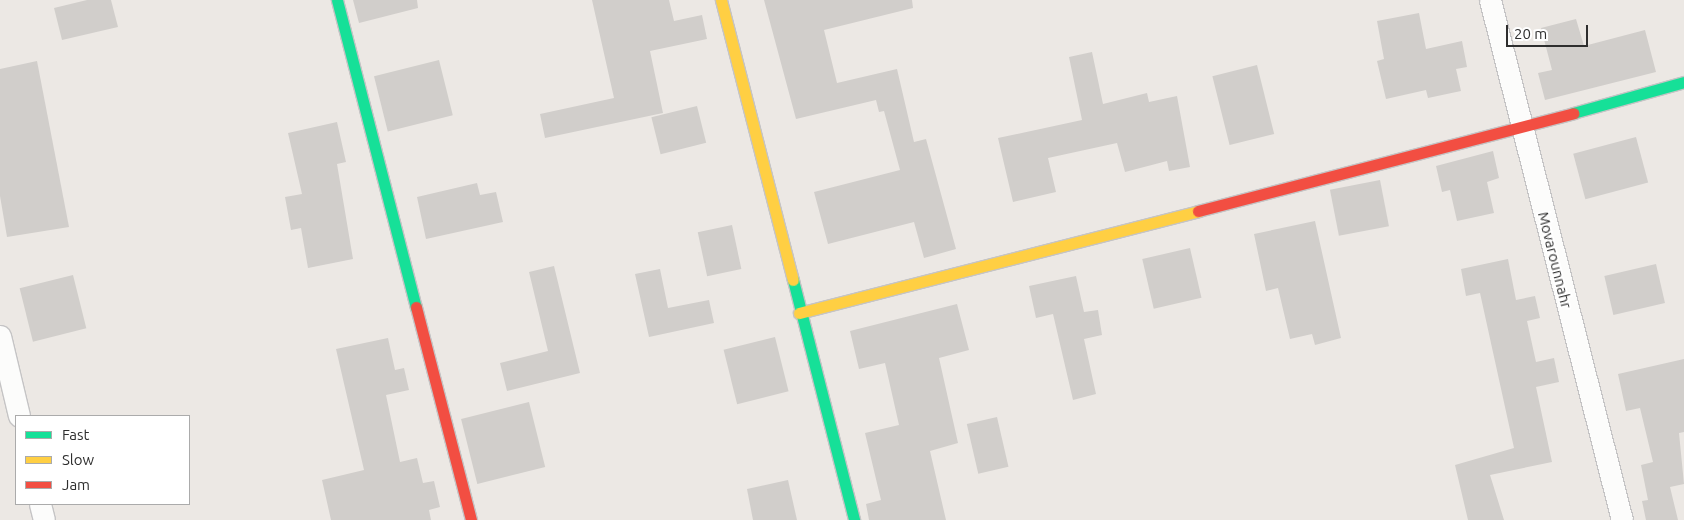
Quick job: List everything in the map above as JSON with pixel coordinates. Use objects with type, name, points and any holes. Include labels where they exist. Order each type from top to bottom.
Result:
[{"type":"street","points":[[337,0],[471,520]]},
{"type":"street","points":[[720,0],[799,313],[854,520]]},
{"type":"street","name":"Movarounnahr","points":[[1490,0],[1622,520]]},
{"type":"street","points":[[799,313],[1521,128],[1684,82]]},
{"type":"street","points":[[0,336],[19,415]]},
{"type":"street","points":[[40,505],[44,520]]},
{"type":"building","points":[[87,0],[111,0],[118,27],[62,40],[54,8]]},
{"type":"building","points":[[353,0],[417,0],[418,8],[359,23]]},
{"type":"building","points":[[592,0],[669,0],[674,21],[702,15],[707,39],[650,51],[663,113],[545,138],[540,114],[614,98]]},
{"type":"building","points":[[764,0],[912,0],[913,8],[824,30],[837,83],[897,69],[914,142],[926,139],[956,249],[924,258],[914,222],[828,244],[814,192],[900,170],[884,111],[879,112],[876,100],[796,119]]},
{"type":"building","points":[[1419,13],[1426,49],[1462,41],[1467,67],[1456,69],[1461,91],[1428,98],[1426,90],[1386,99],[1377,61],[1384,59],[1377,21]]},
{"type":"building","points":[[1576,19],[1584,46],[1645,30],[1656,72],[1545,100],[1538,73],[1552,70],[1541,28]]},
{"type":"building","points":[[1092,52],[1103,104],[1147,93],[1149,102],[1177,96],[1190,167],[1169,171],[1167,161],[1125,172],[1117,143],[1048,158],[1056,192],[1013,202],[998,138],[1082,120],[1069,57]]},
{"type":"building","points":[[439,60],[453,115],[388,132],[374,76]]},
{"type":"building","points":[[37,61],[69,227],[7,237],[0,196],[0,69]]},
{"type":"building","points":[[1257,65],[1274,134],[1230,145],[1212,76]]},
{"type":"building","points":[[697,106],[706,143],[661,154],[651,117]]},
{"type":"building","points":[[337,122],[346,162],[337,164],[353,259],[308,268],[301,228],[291,230],[285,197],[302,194],[288,133]]},
{"type":"building","points":[[1636,137],[1648,182],[1585,199],[1573,154]]},
{"type":"building","points":[[1493,151],[1499,178],[1487,182],[1494,213],[1457,221],[1450,190],[1442,192],[1436,166]]},
{"type":"building","points":[[1380,180],[1389,226],[1339,236],[1330,190]]},
{"type":"building","points":[[477,183],[480,195],[496,192],[503,222],[426,239],[417,197]]},
{"type":"building","points":[[1315,221],[1341,338],[1315,345],[1312,334],[1290,339],[1278,288],[1266,291],[1254,234]]},
{"type":"building","points":[[732,225],[741,269],[707,276],[698,232]]},
{"type":"building","points":[[1190,248],[1201,298],[1154,309],[1142,259]]},
{"type":"building","points":[[1508,259],[1516,300],[1535,296],[1540,318],[1527,321],[1536,362],[1554,358],[1559,382],[1536,387],[1552,462],[1490,475],[1504,520],[1468,520],[1455,465],[1514,448],[1480,293],[1466,296],[1461,269]]},
{"type":"building","points":[[1656,264],[1665,303],[1613,315],[1604,276]]},
{"type":"building","points":[[554,266],[580,373],[507,391],[500,363],[548,351],[529,272]]},
{"type":"building","points":[[660,269],[668,308],[709,300],[714,323],[649,337],[635,274]]},
{"type":"building","points":[[73,275],[86,328],[33,342],[20,288]]},
{"type":"building","points":[[1076,276],[1084,312],[1098,310],[1102,335],[1084,339],[1096,394],[1073,400],[1053,314],[1036,318],[1029,286]]},
{"type":"building","points":[[957,304],[969,350],[939,358],[958,443],[930,451],[946,520],[869,520],[866,504],[881,500],[865,433],[899,425],[885,363],[859,369],[850,331]]},
{"type":"building","points":[[775,337],[789,391],[737,404],[724,350]]},
{"type":"building","points":[[388,338],[395,370],[404,368],[409,390],[386,395],[400,462],[417,458],[423,483],[434,481],[440,507],[429,510],[431,520],[331,520],[322,480],[364,470],[336,349]]},
{"type":"building","points":[[1684,359],[1684,432],[1679,433],[1684,484],[1670,487],[1678,520],[1646,520],[1642,501],[1648,500],[1641,465],[1653,462],[1640,408],[1626,411],[1618,374]]},
{"type":"building","points":[[529,402],[545,467],[477,484],[461,419]]},
{"type":"building","points":[[997,417],[1008,467],[978,474],[967,424]]},
{"type":"building","points":[[788,480],[797,520],[753,520],[747,489]]},
{"type":"traffic: fast","points":[[337,0],[416,307]]},
{"type":"traffic: fast","points":[[1573,113],[1684,82]]},
{"type":"traffic: fast","points":[[793,280],[854,520]]},
{"type":"traffic: slow","points":[[721,0],[793,280]]},
{"type":"traffic: slow","points":[[799,313],[1198,211]]},
{"type":"traffic: jam","points":[[1198,211],[1573,113]]},
{"type":"traffic: jam","points":[[416,307],[471,520]]}]
